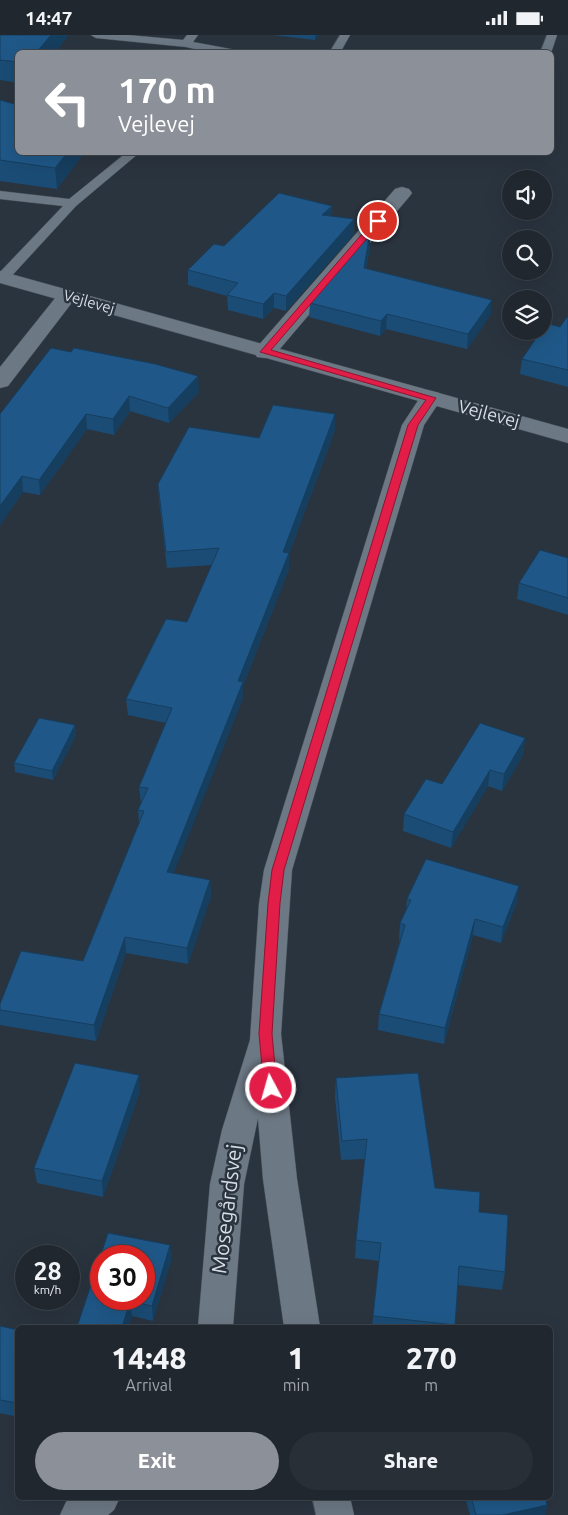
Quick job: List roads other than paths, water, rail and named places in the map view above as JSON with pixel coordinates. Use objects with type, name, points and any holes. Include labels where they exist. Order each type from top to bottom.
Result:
[{"type":"street","points":[[265,352],[402,193]]},
{"type":"street","name":"Vejlevej","points":[[1,278],[568,436]]},
{"type":"street","points":[[0,381],[67,296]]},
{"type":"street","name":"Mosegårdsvej","points":[[302,1325],[280,1179],[265,1034],[278,870],[413,425],[431,398]]},
{"type":"street","name":"Mosegårdsvej","points":[[215,1325],[226,1184],[238,1130],[265,1034]]},
{"type":"street","points":[[79,1515],[98,1500]]},
{"type":"street","points":[[332,1500],[335,1515]]},
{"type":"lane","points":[[96,35],[189,40],[216,50]]},
{"type":"lane","points":[[336,50],[345,35]]},
{"type":"lane","points":[[546,50],[552,35]]},
{"type":"lane","points":[[1,278],[72,203],[131,155]]},
{"type":"lane","points":[[0,195],[72,203]]}]
